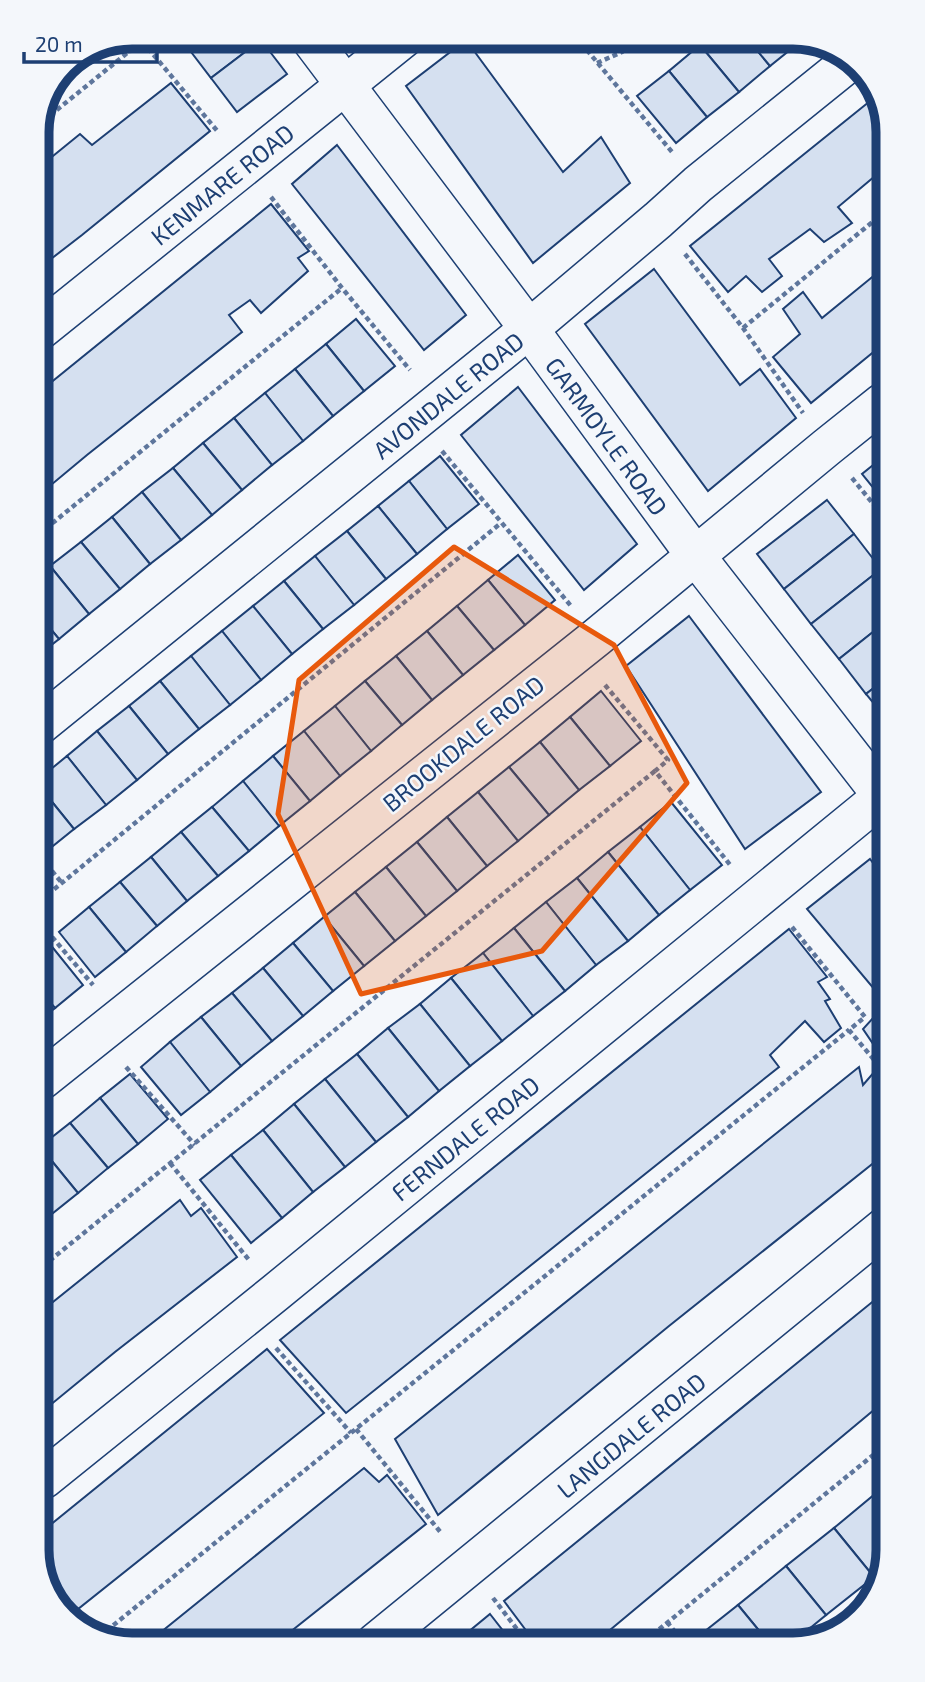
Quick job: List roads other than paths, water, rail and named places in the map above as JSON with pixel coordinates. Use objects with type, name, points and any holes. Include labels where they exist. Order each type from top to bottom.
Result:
[{"type":"street","name":"GARMOYLE ROAD","points":[[318,49],[695,555],[876,786]]},
{"type":"street","name":"KENMARE ROAD","points":[[49,323],[390,49]]},
{"type":"street","name":"AVONDALE ROAD","points":[[49,719],[529,329],[698,184],[844,66]]},
{"type":"street","name":"BROOKDALE ROAD","points":[[49,1074],[587,645],[876,408]]},
{"type":"street","name":"FERNDALE ROAD","points":[[49,1475],[876,803]]},
{"type":"street","name":"LANGDALE ROAD","points":[[387,1633],[876,1234]]}]
